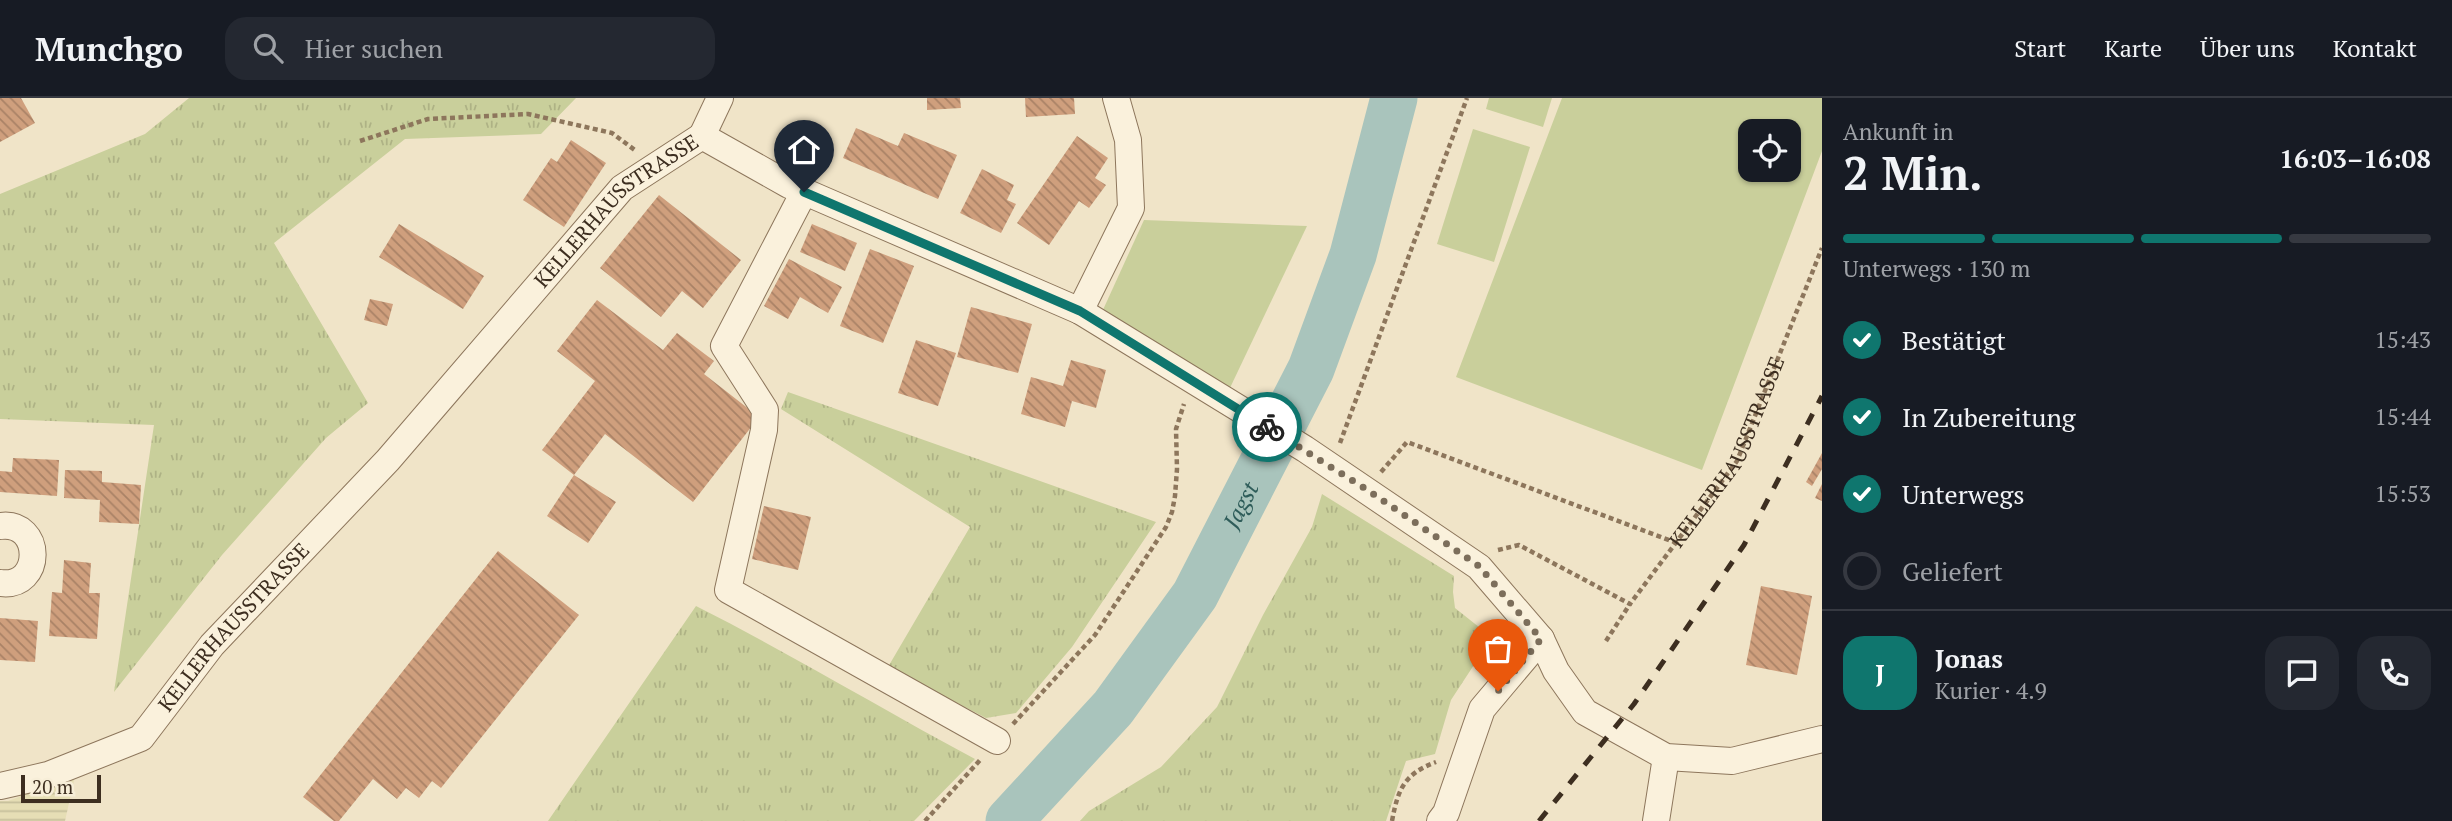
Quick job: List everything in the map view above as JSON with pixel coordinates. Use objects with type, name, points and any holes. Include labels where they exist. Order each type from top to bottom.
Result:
[{"type":"street","points":[[702,136],[720,98]]},
{"type":"street","points":[[1080,311],[1131,208],[1128,140],[1116,98]]},
{"type":"street","name":"KELLERHAUSSTRASSE","points":[[0,786],[48,775],[141,738],[212,645],[388,460],[622,188],[702,136],[804,192],[1080,311],[1305,449],[1479,566],[1541,639],[1556,671],[1585,712],[1666,757]]},
{"type":"street","points":[[804,192],[724,346],[765,410],[764,430],[728,590],[997,741]]},
{"type":"street","points":[[0,526],[15,527],[24,532],[33,549],[34,559],[24,576],[16,581],[0,583]]},
{"type":"street","points":[[1440,821],[1446,813],[1482,709],[1541,639]]},
{"type":"street","points":[[1656,821],[1666,757],[1732,761],[1822,739]]},
{"type":"path","points":[[1331,467],[1467,98]]},
{"type":"path","points":[[360,141],[428,118],[528,114],[612,133],[657,166]]},
{"type":"path","name":"KELLERHAUSSTRASSE","points":[[1366,489],[1407,442],[1677,542],[1737,461],[1822,248]]},
{"type":"path","points":[[925,821],[1095,635],[1166,527],[1175,496],[1175,429],[1191,380]]},
{"type":"path","points":[[1606,641],[1677,542]]},
{"type":"path","points":[[1479,566],[1499,549],[1519,545],[1630,604]]},
{"type":"path","points":[[1475,673],[1492,651],[1496,631],[1489,622]]},
{"type":"path","points":[[1392,821],[1396,798],[1407,779],[1419,769],[1439,761]]},
{"type":"shaded area","points":[[75,776],[65,821],[0,821],[0,801],[8,801]]},
{"type":"green space","points":[[189,98],[576,98],[541,134],[405,139],[274,243],[368,403],[326,438],[222,555],[114,692],[154,425],[0,419],[0,194],[145,134]]},
{"type":"green space","points":[[1489,98],[1552,98],[1543,127],[1486,109]]},
{"type":"green space","points":[[1562,98],[1822,98],[1822,151],[1702,470],[1456,377]]},
{"type":"green space","points":[[1473,129],[1530,147],[1494,262],[1437,244]]},
{"type":"green space","points":[[1144,220],[1307,226],[1229,390],[1102,312]]},
{"type":"green space","points":[[788,392],[1156,522],[1072,647],[1016,713],[986,718],[888,667],[970,527],[781,409]]},
{"type":"green space","points":[[1322,494],[1454,576],[1455,608],[1489,635],[1485,648],[1451,700],[1435,754],[1406,761],[1386,821],[1080,821],[1089,811],[1161,767],[1217,707],[1263,615],[1312,527]]},
{"type":"green space","points":[[696,606],[975,759],[914,821],[548,821]]},
{"type":"building","points":[[0,98],[21,98],[35,123],[0,142]]},
{"type":"building","points":[[927,98],[960,98],[961,108],[927,110]]},
{"type":"building","points":[[1025,98],[1074,98],[1075,114],[1026,117]]},
{"type":"building","points":[[856,128],[898,146],[904,133],[957,155],[938,199],[843,158]]},
{"type":"building","points":[[1077,136],[1108,158],[1095,178],[1106,185],[1089,208],[1079,201],[1049,245],[1017,223]]},
{"type":"building","points":[[571,140],[606,163],[564,227],[523,200],[551,158],[557,162]]},
{"type":"building","points":[[982,169],[1014,185],[1007,200],[1016,204],[1001,233],[960,213]]},
{"type":"building","points":[[659,195],[741,260],[703,308],[682,291],[661,317],[600,268]]},
{"type":"building","points":[[399,224],[484,276],[463,309],[379,257]]},
{"type":"building","points":[[812,224],[857,243],[845,271],[800,252]]},
{"type":"building","points":[[870,249],[914,266],[883,343],[840,326]]},
{"type":"building","points":[[789,259],[842,287],[828,313],[800,297],[788,319],[764,306]]},
{"type":"building","points":[[370,299],[393,304],[387,326],[364,320]]},
{"type":"building","points":[[597,300],[663,350],[677,333],[714,361],[704,374],[759,417],[693,502],[605,434],[574,475],[542,450],[595,381],[557,351]]},
{"type":"building","points":[[971,307],[1032,324],[1018,373],[957,357]]},
{"type":"building","points":[[916,340],[956,353],[938,406],[898,393]]},
{"type":"building","points":[[1071,360],[1106,370],[1096,408],[1072,401],[1065,427],[1021,414],[1031,377],[1063,386]]},
{"type":"building","points":[[1822,453],[1822,469],[1812,486],[1806,482]]},
{"type":"building","points":[[13,458],[59,460],[57,496],[0,492],[0,471],[12,472]]},
{"type":"building","points":[[65,470],[102,471],[102,482],[141,485],[139,524],[99,522],[100,500],[64,498]]},
{"type":"building","points":[[574,475],[616,502],[588,543],[547,516]]},
{"type":"building","points":[[1822,484],[1822,501],[1815,498]]},
{"type":"building","points":[[764,506],[811,517],[798,570],[752,559]]},
{"type":"building","points":[[498,551],[579,615],[441,788],[432,781],[419,798],[406,788],[397,799],[373,779],[339,821],[334,821],[303,797]]},
{"type":"building","points":[[64,560],[91,563],[89,593],[100,593],[97,639],[49,636],[52,592],[62,593]]},
{"type":"building","points":[[1761,586],[1812,596],[1797,675],[1746,665]]},
{"type":"building","points":[[0,618],[38,621],[35,662],[0,660]]},
{"type":"waterway","name":"Jagst","points":[[1009,821],[1113,708],[1195,595],[1311,369],[1353,255],[1394,98]]},
{"type":"railway","points":[[1539,821],[1634,704],[1744,545],[1822,396]]},
{"type":"way so far","points":[[1267,427],[1305,449],[1479,566],[1541,639],[1498,691]]},
{"type":"route","points":[[804,192],[1080,311],[1267,427]]}]
